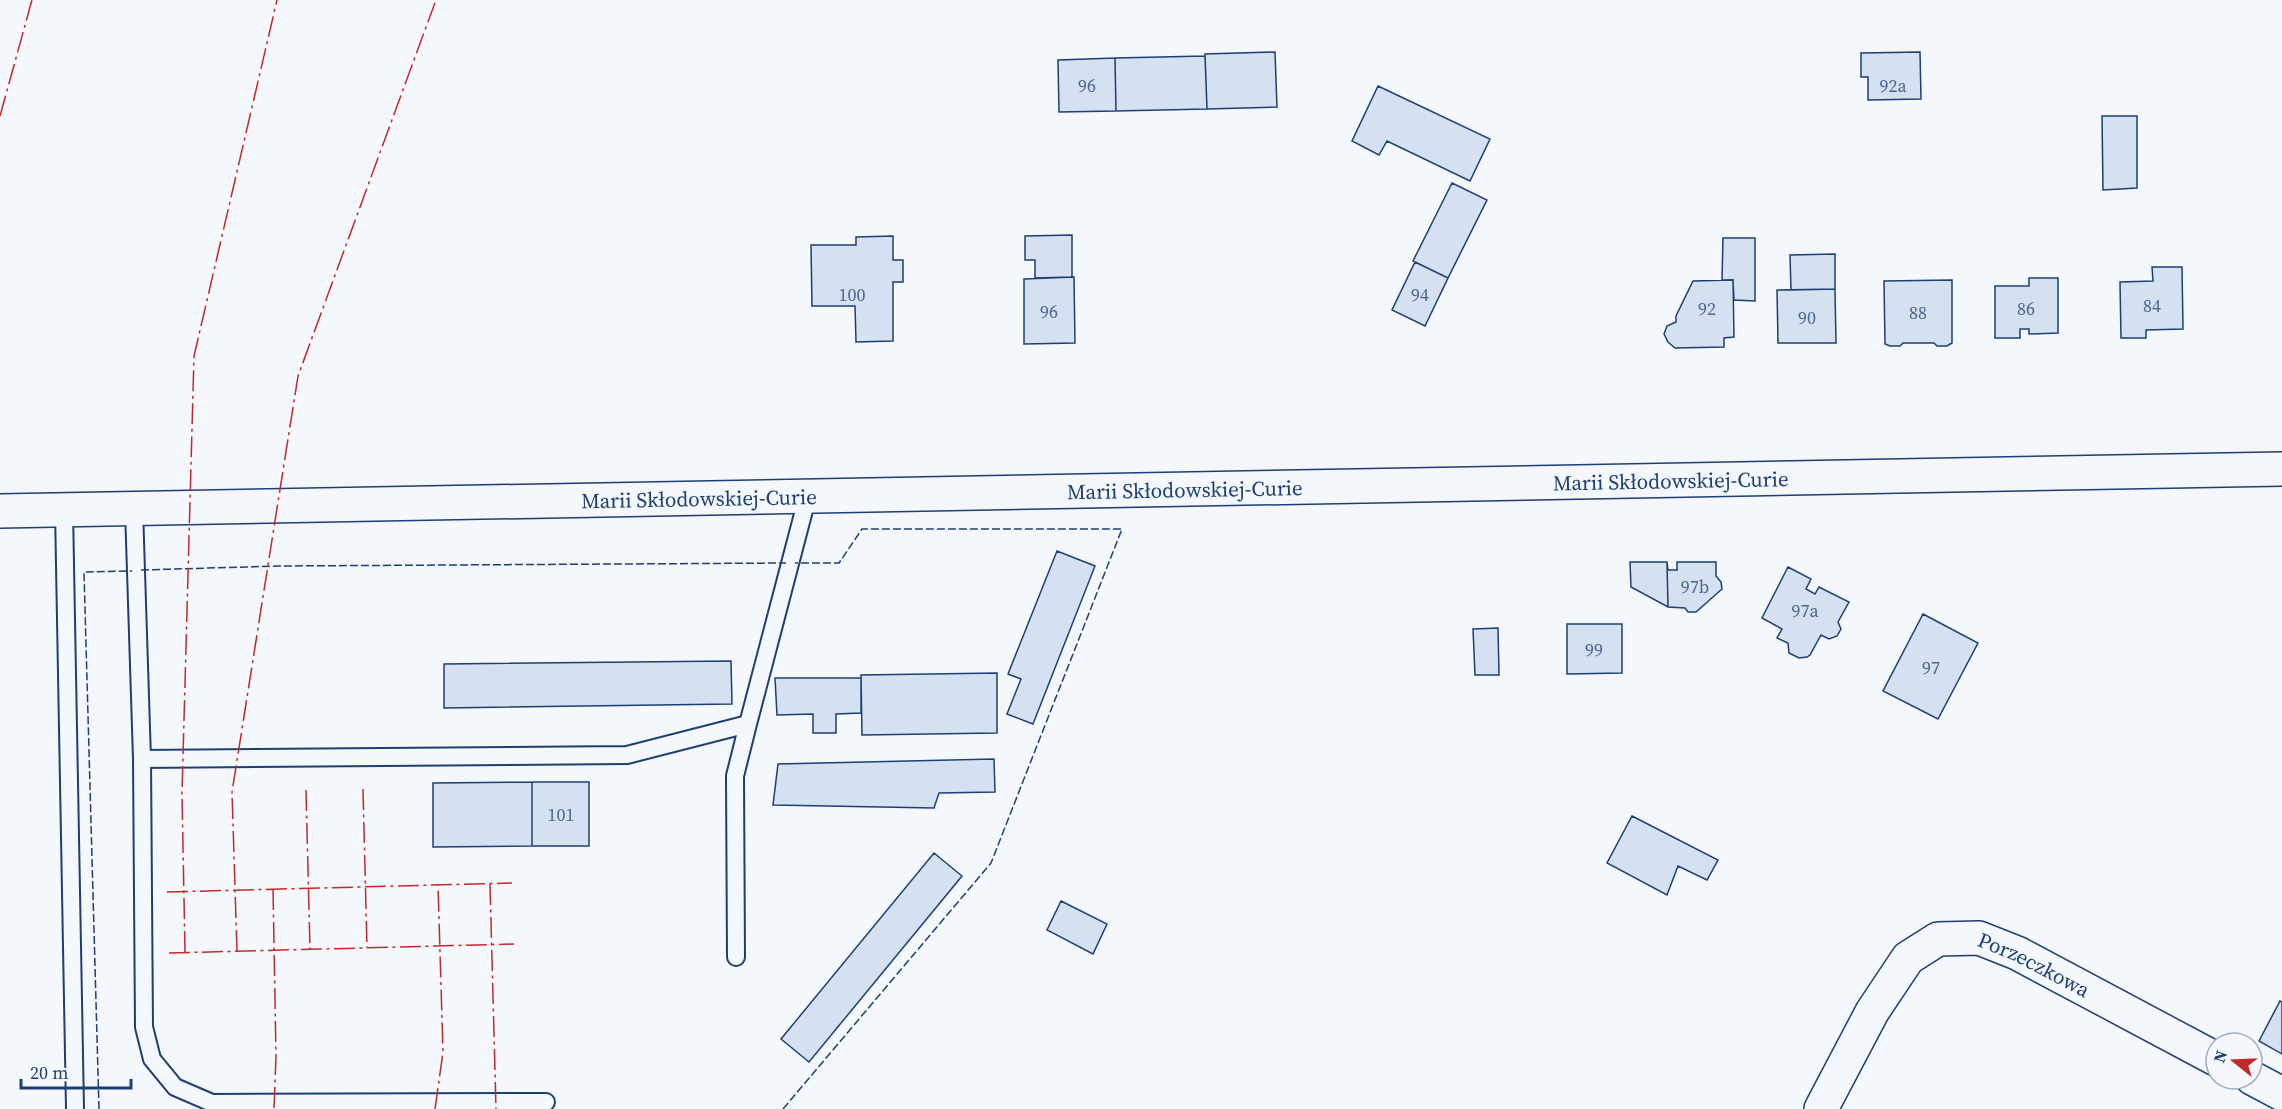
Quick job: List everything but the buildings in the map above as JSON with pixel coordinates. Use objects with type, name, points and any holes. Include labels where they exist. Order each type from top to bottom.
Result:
[{"type":"street","name":"Marii Skłodowskiej-Curie","points":[[0,512],[2282,469]]},
{"type":"street","name":"Porzeczkowa","points":[[1821,1109],[1872,1012],[1908,958],[1938,939],[1979,938],[2017,953],[2204,1053]]},
{"type":"street","points":[[2264,1084],[2282,1094]]},
{"type":"lane","points":[[736,957],[735,776],[808,495]]},
{"type":"lane","points":[[134,509],[142,759],[144,1028],[152,1059],[175,1087],[212,1103],[546,1102]]},
{"type":"lane","points":[[75,1109],[76,510]]},
{"type":"lane","points":[[142,759],[627,755],[748,724]]},
{"type":"fence","points":[[783,1109],[991,863],[1122,529],[862,529],[839,563],[795,563]]},
{"type":"fence","points":[[141,570],[280,566],[786,563]]},
{"type":"fence","points":[[99,1109],[84,572],[132,571]]},
{"type":"power","points":[[0,116],[32,0]]},
{"type":"power","points":[[185,952],[182,793],[194,356],[277,0]]},
{"type":"power","points":[[237,951],[232,792],[298,376],[436,0]]},
{"type":"power","points":[[363,789],[367,948]]},
{"type":"power","points":[[306,790],[310,949]]},
{"type":"power","points":[[167,892],[512,883]]},
{"type":"power","points":[[490,884],[496,1109]]},
{"type":"power","points":[[435,1109],[443,1052],[438,885]]},
{"type":"power","points":[[273,889],[276,1056],[274,1109]]},
{"type":"power","points":[[169,953],[514,944]]}]
